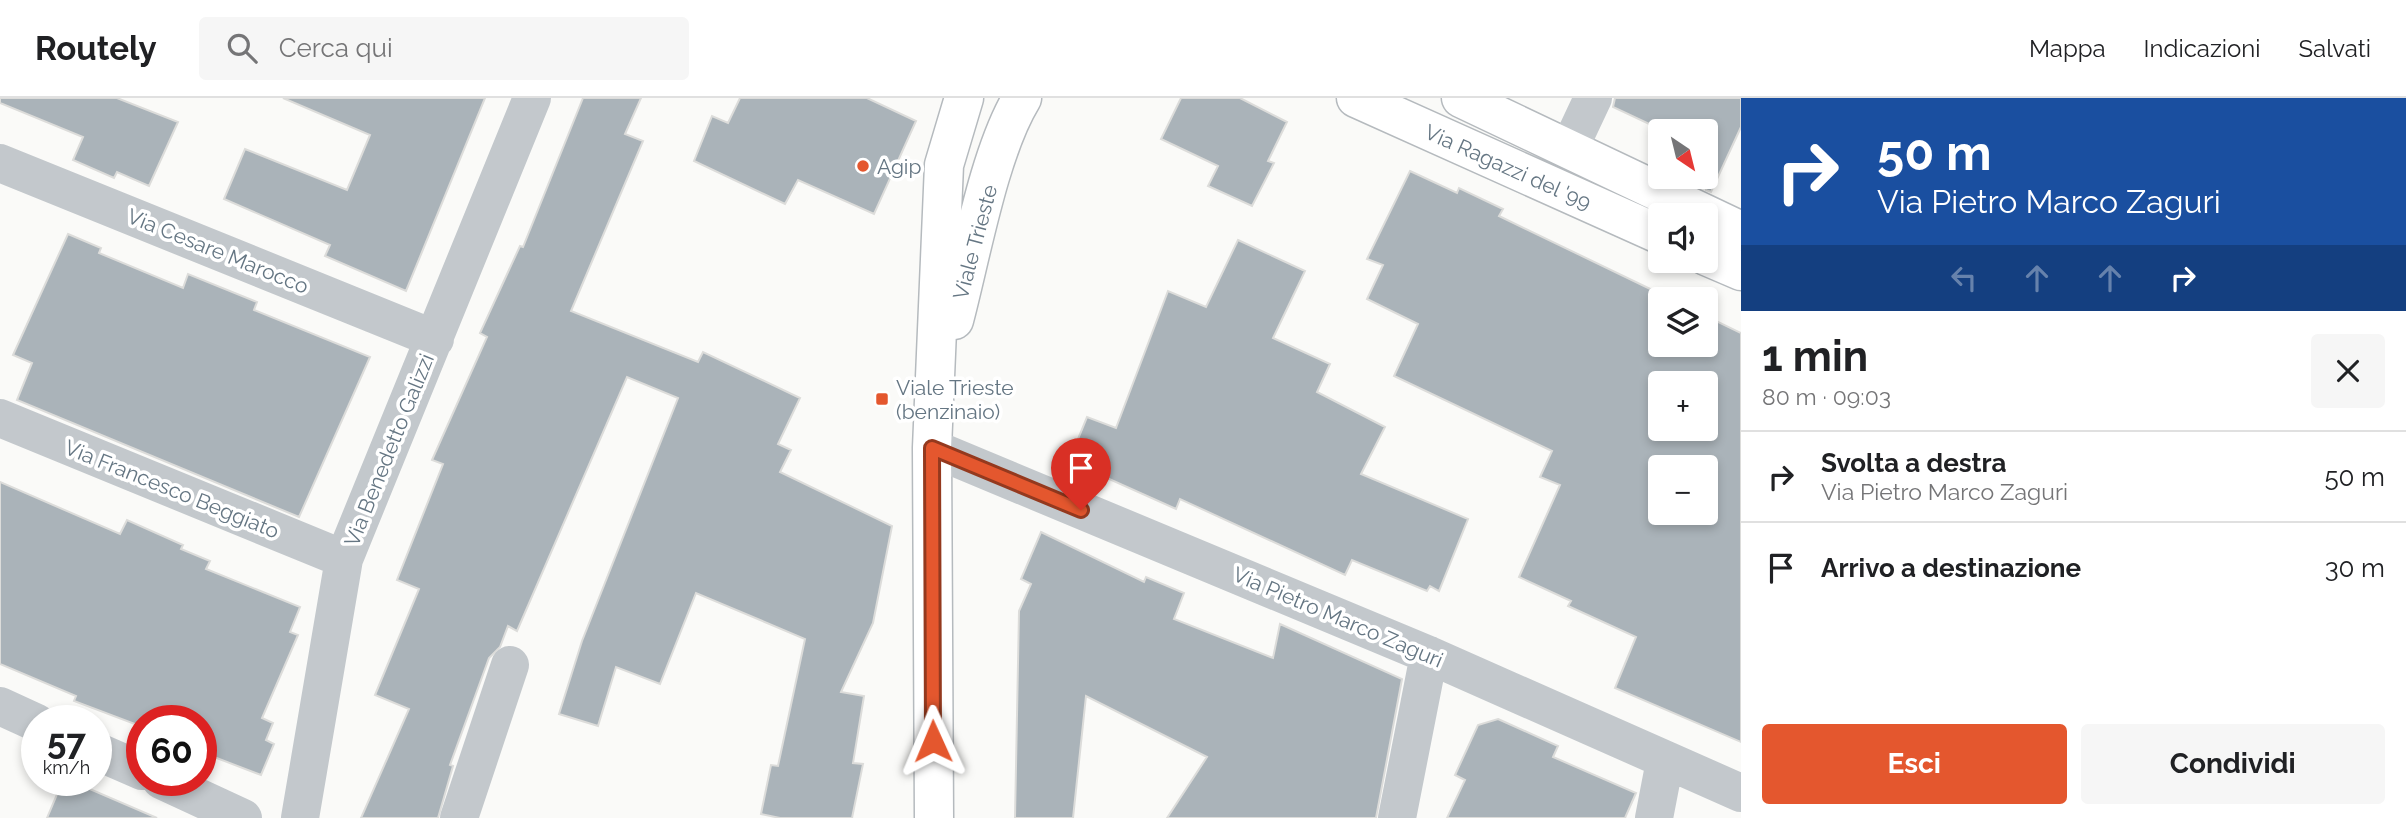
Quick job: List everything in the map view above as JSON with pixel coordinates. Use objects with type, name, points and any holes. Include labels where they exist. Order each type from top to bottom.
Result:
[{"type":"main road","name":"Viale Trieste","points":[[934,818],[932,448],[944,165],[964,98]]},
{"type":"main road","name":"Viale Trieste","points":[[936,390],[992,177],[1012,114],[1022,98]]},
{"type":"main road","name":"Via Ragazzi del '99","points":[[1356,98],[1648,229]]},
{"type":"main road","name":"Via Ragazzi del '99","points":[[1461,98],[1741,231]]},
{"type":"main road","points":[[1718,261],[1741,271]]},
{"type":"street","name":"Via Benedetto Galizzi","points":[[300,818],[344,559],[532,98]]},
{"type":"street","points":[[1569,149],[1593,98]]},
{"type":"street","name":"Via Cesare Marocco","points":[[0,163],[435,339]]},
{"type":"street","name":"Via Francesco Beggiato","points":[[0,418],[344,559]]},
{"type":"street","name":"Via Pietro Marco Zaguri","points":[[932,448],[1429,655],[1741,793]]},
{"type":"street","points":[[1397,818],[1429,655]]},
{"type":"street","points":[[459,818],[510,665]]},
{"type":"street","points":[[0,706],[21,716]]},
{"type":"street","points":[[1654,818],[1665,761]]},
{"type":"street","points":[[196,796],[243,818]]},
{"type":"building","points":[[0,98],[117,98],[178,122],[149,186],[117,172],[114,178],[73,160],[83,137],[0,103]]},
{"type":"building","points":[[283,98],[485,98],[406,291],[325,256],[330,245],[224,199],[245,149],[347,190],[370,135]]},
{"type":"building","points":[[583,98],[641,98],[625,134],[643,141],[571,311],[698,362],[703,352],[800,398],[778,444],[791,450],[780,472],[892,526],[873,623],[841,692],[864,696],[853,763],[863,764],[852,818],[780,818],[761,814],[771,765],[778,766],[805,639],[696,593],[660,684],[616,667],[598,726],[559,714],[582,641],[678,398],[627,377],[517,631],[508,626],[500,647],[489,658],[450,765],[453,766],[438,818],[361,818],[409,709],[375,695],[419,589],[397,580],[443,464],[432,460],[487,337],[480,333],[520,246],[523,247]]},
{"type":"building","points":[[740,98],[867,98],[916,121],[874,214],[798,180],[785,204],[694,161],[712,116],[728,123]]},
{"type":"building","points":[[1181,98],[1240,98],[1287,122],[1268,161],[1274,163],[1252,206],[1208,186],[1218,166],[1161,139]]},
{"type":"building","points":[[1615,98],[1741,98],[1741,127],[1718,177],[1718,119],[1648,119],[1648,123],[1613,107]]},
{"type":"building","points":[[1410,171],[1457,193],[1459,188],[1503,209],[1499,216],[1648,288],[1648,357],[1718,357],[1718,322],[1741,333],[1741,742],[1615,688],[1636,637],[1568,606],[1571,601],[1519,577],[1560,485],[1540,477],[1552,451],[1394,376],[1418,324],[1367,299],[1383,265],[1367,259]]},
{"type":"building","points":[[68,234],[101,248],[99,253],[183,288],[188,274],[257,302],[254,310],[370,357],[299,517],[17,400],[32,363],[13,355]]},
{"type":"building","points":[[1238,240],[1305,271],[1273,338],[1330,364],[1317,392],[1385,427],[1361,474],[1468,519],[1439,591],[1430,586],[1427,591],[1352,560],[1345,575],[1180,499],[1176,509],[1069,461],[1087,417],[1116,428],[1168,291],[1206,307]]},
{"type":"building","points":[[0,482],[120,534],[127,520],[183,545],[181,549],[210,561],[206,569],[300,607],[290,632],[298,635],[262,718],[273,723],[266,740],[274,744],[261,775],[217,758],[217,705],[126,705],[126,721],[112,715],[112,705],[85,705],[74,701],[76,696],[0,664]]},
{"type":"building","points":[[1041,532],[1144,582],[1146,577],[1184,593],[1174,619],[1273,658],[1280,624],[1402,679],[1376,818],[1167,818],[1207,757],[1086,696],[1073,818],[1015,818],[1019,611],[1031,584],[1021,579]]},
{"type":"building","points":[[1498,719],[1558,746],[1553,757],[1636,793],[1625,818],[1447,818],[1465,780],[1455,775],[1478,725]]},
{"type":"building","points":[[56,796],[106,796],[157,818],[47,818]]},
{"type":"place","name":"Agip","points":[[863,166]]},
{"type":"place","name":"Viale Trieste (benzinaio)","points":[[882,399]]},
{"type":"route","points":[[933,741],[932,448],[1081,510]]}]
